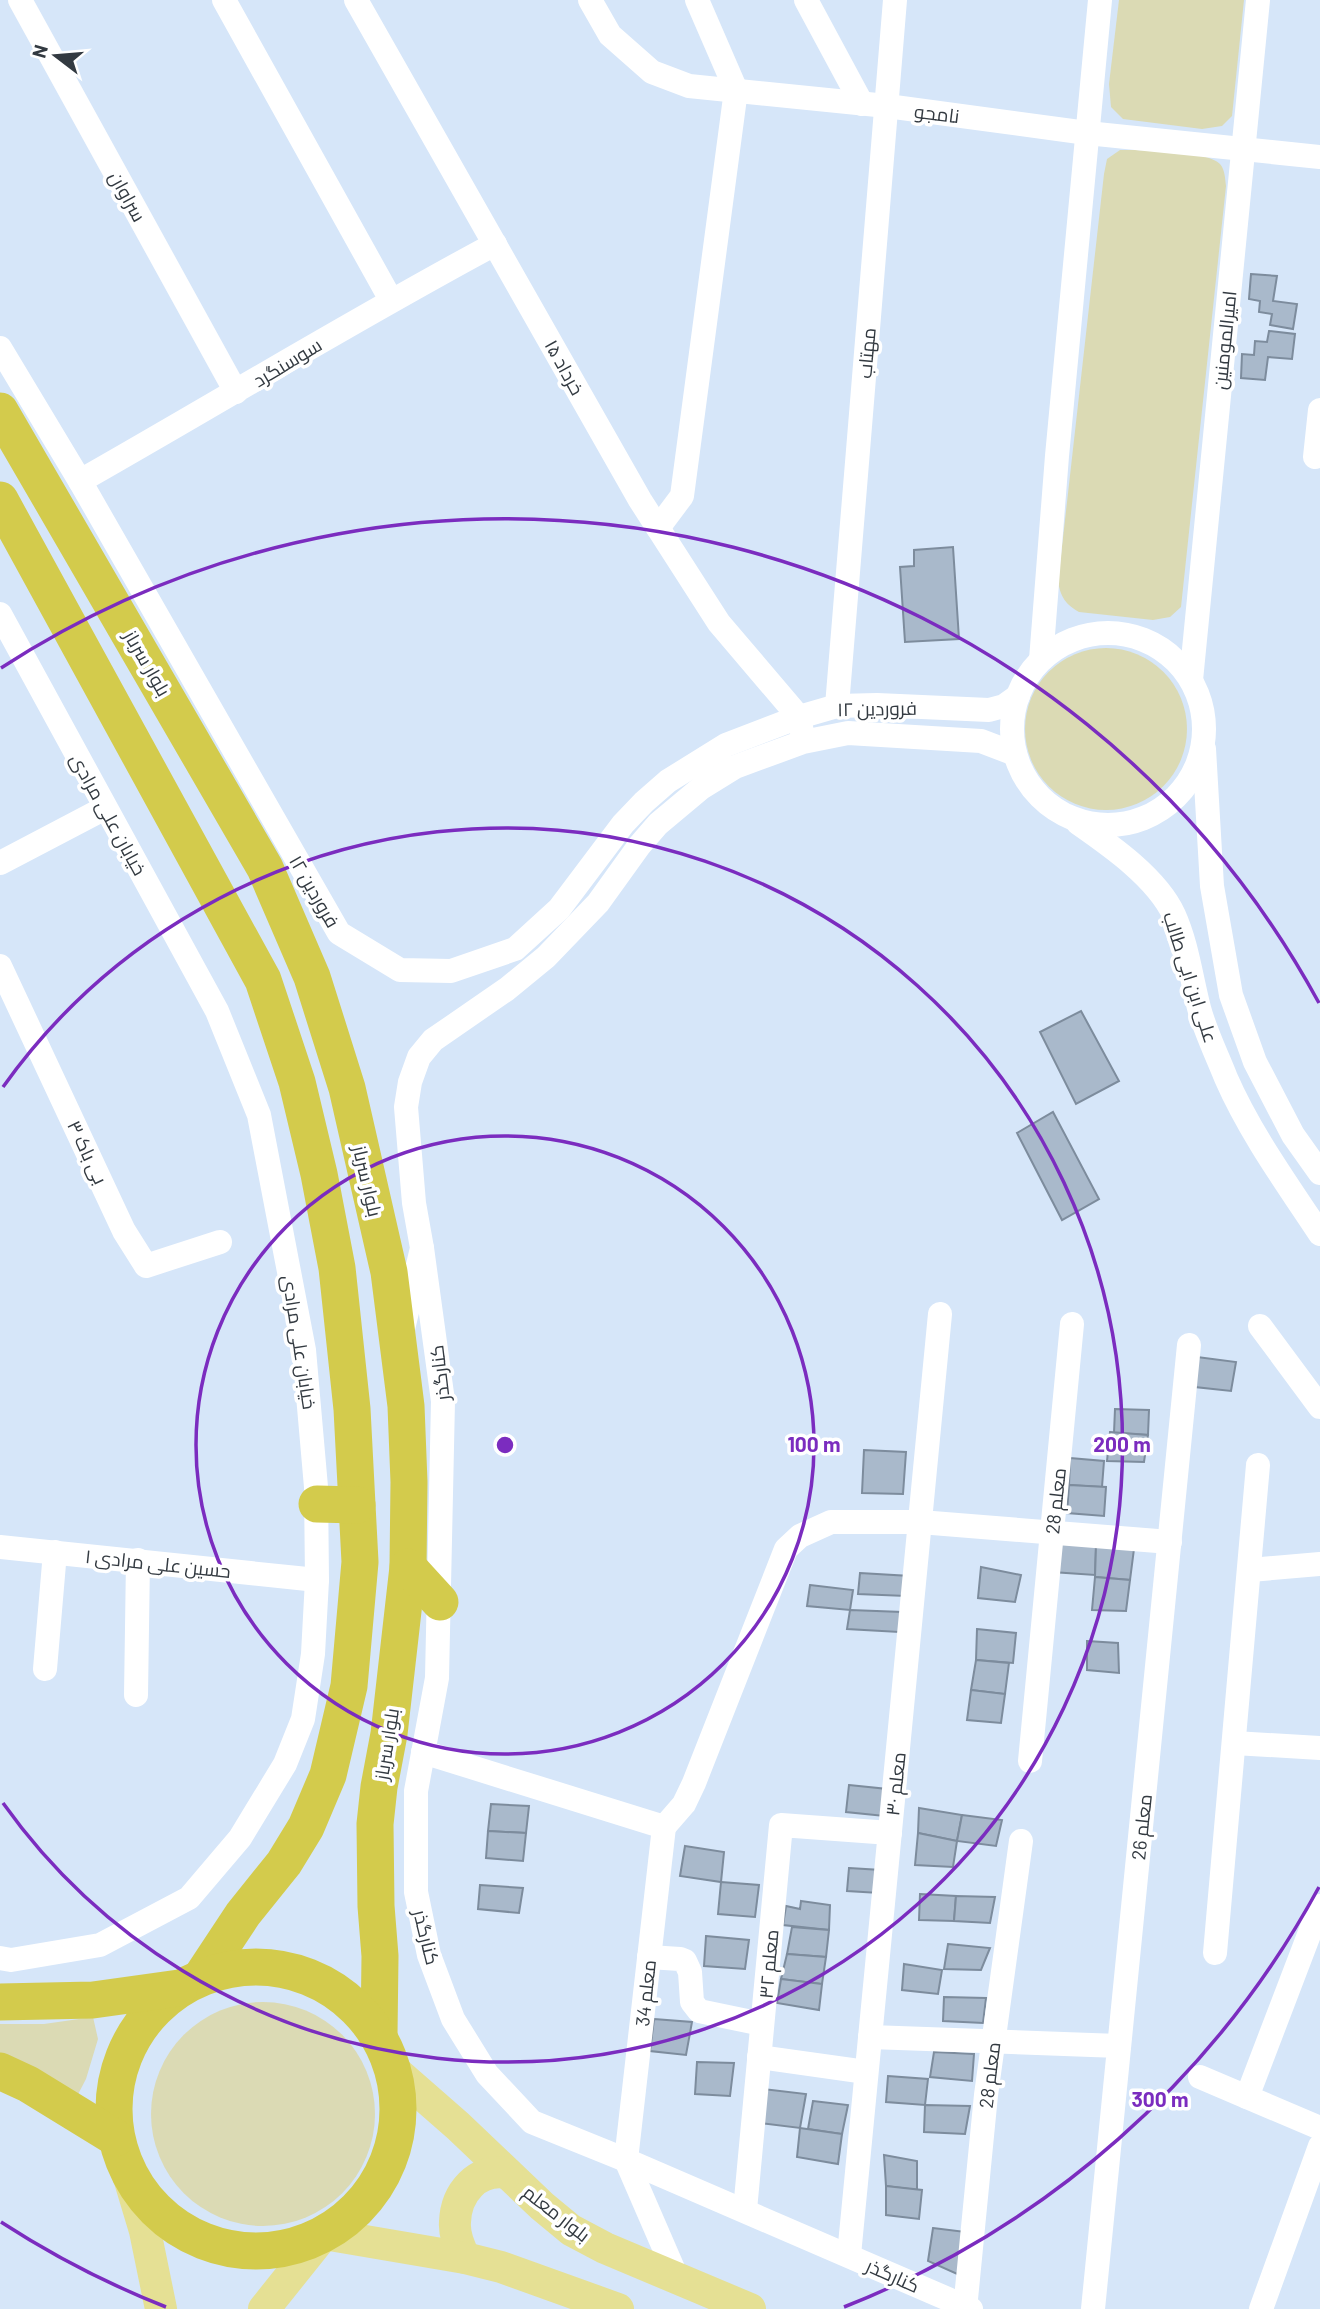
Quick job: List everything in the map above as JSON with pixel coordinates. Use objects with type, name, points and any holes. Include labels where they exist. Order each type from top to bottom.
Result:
[{"type":"highway","name":"بلوار سرباز","points":[[7,388],[265,868],[312,977],[350,1101],[389,1272],[405,1406],[408,1567],[389,1734],[375,1824],[376,1906],[380,1956],[379,2035]]},
{"type":"highway","points":[[0,500],[263,980],[297,1082],[319,1174],[337,1268],[352,1409],[360,1562],[349,1686],[328,1775],[306,1827],[290,1854],[191,1982],[93,2000],[11,2004],[0,2002]]},
{"type":"highway","points":[[317,1504],[357,1505]]},
{"type":"highway","points":[[408,1567],[440,1602]]},
{"type":"highway","points":[[251,1965],[289,1969],[324,1982],[355,2005],[379,2035],[394,2070],[399,2108],[393,2146],[379,2181],[355,2211],[324,2234],[289,2248],[276,2250],[250,2252],[212,2246],[177,2229],[148,2203],[121,2155],[113,2104],[118,2070],[131,2038],[152,2010],[191,1982],[213,1972],[251,1965]]},
{"type":"highway","points":[[0,2071],[28,2084],[121,2155]]},
{"type":"main road","name":"بلوار معلم","points":[[394,2070],[571,2230],[604,2248],[750,2309]]},
{"type":"main road","points":[[121,2155],[145,2231],[161,2309]]},
{"type":"main road","points":[[466,2258],[457,2242],[454,2224],[457,2206],[466,2189],[479,2177],[494,2171],[507,2174]]},
{"type":"main road","points":[[264,2309],[324,2234],[466,2258],[513,2271],[618,2309]]},
{"type":"street","name":"سراوان","points":[[20,0],[236,392]]},
{"type":"street","points":[[224,0],[391,300]]},
{"type":"street","name":"۱۵ خرداد","points":[[356,0],[640,500],[719,623],[799,717]]},
{"type":"street","name":"نامجو","points":[[590,0],[610,35],[652,72],[689,86],[887,106],[1087,133],[1320,157]]},
{"type":"street","points":[[658,528],[682,496],[736,90],[696,0]]},
{"type":"street","points":[[806,0],[862,104]]},
{"type":"street","name":"مهتاب","points":[[837,706],[895,0]]},
{"type":"street","points":[[1041,660],[1057,456],[1100,0]]},
{"type":"street","name":"امیرالمومنین","points":[[1191,680],[1258,0]]},
{"type":"street","name":"سوسنگرد","points":[[80,481],[391,300],[495,244]]},
{"type":"street","name":"۱۲ فروردین","points":[[0,348],[7,388],[80,481],[339,933],[400,970],[451,971],[515,949],[559,909],[623,824],[668,781],[726,746],[799,717],[837,706],[989,710],[1004,706],[1018,696]]},
{"type":"street","points":[[1315,457],[1320,410]]},
{"type":"street","name":"خیابان علی مرادی","points":[[0,614],[217,1011],[259,1115],[304,1350],[317,1504],[313,1654],[303,1719],[285,1764],[240,1838],[189,1898],[100,1944],[10,1960],[0,1958]]},
{"type":"street","points":[[1095,633],[1118,633],[1140,638],[1160,648],[1177,662],[1191,680],[1202,707],[1204,736],[1196,765],[1181,791],[1158,811],[1131,822],[1101,825],[1072,818],[1046,803],[1027,781],[1015,754],[1012,725],[1018,696],[1027,677],[1041,660],[1066,642],[1095,633]]},
{"type":"street","points":[[799,717],[803,742]]},
{"type":"street","name":"۱۲ فروردین","points":[[398,1346],[422,1248],[414,1203],[406,1107],[410,1082],[419,1057],[433,1040],[507,989],[546,957],[598,903],[639,846],[681,803],[736,767],[803,742],[848,733],[981,741],[1015,754]]},
{"type":"street","name":"علی ابن ابی طالب","points":[[1204,736],[1212,886],[1231,995],[1255,1062],[1293,1135],[1320,1172]]},
{"type":"street","points":[[0,863],[105,808]]},
{"type":"street","name":"علی ابن ابی طالب","points":[[1072,818],[1134,865],[1163,897],[1173,913],[1182,936],[1200,1011],[1227,1081],[1260,1142],[1320,1234]]},
{"type":"street","name":"بی باک ۳","points":[[0,966],[124,1231],[146,1266],[220,1242]]},
{"type":"street","name":"کنارگذر","points":[[422,1248],[443,1401],[437,1678],[416,1791],[416,1892],[429,1955],[453,2019],[486,2074],[532,2122],[744,2210],[967,2308]]},
{"type":"street","name":"معلم ۳۰","points":[[849,2255],[940,1314]]},
{"type":"street","name":"معلم 28","points":[[1030,1761],[1072,1324]]},
{"type":"street","points":[[1260,1326],[1320,1406]]},
{"type":"street","name":"معلم 26","points":[[1093,2309],[1189,1345]]},
{"type":"street","points":[[1215,1953],[1258,1465]]},
{"type":"street","points":[[423,1752],[664,1827],[684,1804],[694,1783],[786,1549],[800,1536],[831,1522],[920,1522],[1170,1542]]},
{"type":"street","name":"حسین علی مرادی ۱","points":[[0,1546],[317,1580]]},
{"type":"street","points":[[46,1669],[55,1552]]},
{"type":"street","points":[[136,1695],[138,1560]]},
{"type":"street","points":[[1250,1570],[1320,1564]]},
{"type":"street","points":[[1234,1743],[1320,1748]]},
{"type":"street","name":"معلم ۳۲","points":[[744,2210],[781,1825],[890,1833]]},
{"type":"street","name":"معلم 34","points":[[626,2160],[664,1827]]},
{"type":"street","name":"معلم 28","points":[[967,2308],[986,2095],[1021,1841]]},
{"type":"street","points":[[1247,2097],[1320,1906]]},
{"type":"street","points":[[649,1956],[685,1961],[690,1972],[692,2002],[699,2011],[762,2024]]},
{"type":"street","points":[[870,2037],[1119,2046]]},
{"type":"street","points":[[759,2057],[866,2071]]},
{"type":"street","points":[[1200,2077],[1320,2128]]},
{"type":"street","points":[[1261,2309],[1320,2146]]},
{"type":"street","points":[[626,2160],[678,2280]]},
{"type":"green space","points":[[1119,0],[1244,0],[1232,116],[1222,126],[1202,129],[1123,119],[1111,107],[1109,84]]},
{"type":"green space","points":[[1120,150],[1173,152],[1213,159],[1223,169],[1226,186],[1181,607],[1170,617],[1153,620],[1079,612],[1064,600],[1058,582],[1104,174],[1107,159]]},
{"type":"green space","points":[[1106,648],[1137,654],[1163,672],[1181,698],[1187,729],[1181,760],[1163,786],[1137,804],[1106,810],[1075,804],[1049,786],[1031,760],[1025,729],[1031,698],[1049,672],[1075,654]]},
{"type":"green space","points":[[263,2002],[285,2004],[316,2015],[342,2035],[362,2061],[373,2092],[373,2136],[362,2167],[342,2193],[316,2213],[285,2224],[263,2226],[241,2224],[210,2213],[184,2193],[164,2167],[153,2136],[151,2114],[153,2092],[164,2061],[184,2035],[210,2015],[241,2004]]},
{"type":"green space","points":[[93,2017],[98,2039],[86,2079],[74,2102],[0,2056],[0,2024],[44,2024]]},
{"type":"building","points":[[1251,274],[1277,276],[1273,301],[1297,304],[1293,329],[1270,325],[1272,314],[1259,312],[1260,301],[1249,299]]},
{"type":"building","points":[[1269,331],[1295,334],[1292,359],[1268,357],[1265,380],[1241,378],[1242,354],[1254,355],[1255,341],[1267,342]]},
{"type":"building","points":[[953,547],[959,639],[905,642],[900,567],[914,566],[914,550]]},
{"type":"building","points":[[1081,1011],[1119,1081],[1076,1104],[1040,1032]]},
{"type":"building","points":[[1053,1112],[1099,1199],[1062,1220],[1017,1133]]},
{"type":"building","points":[[1197,1357],[1236,1362],[1231,1391],[1195,1387]]},
{"type":"building","points":[[1115,1409],[1149,1410],[1148,1435],[1114,1433]]},
{"type":"building","points":[[1110,1432],[1148,1435],[1144,1462],[1107,1461]]},
{"type":"building","points":[[864,1450],[906,1452],[903,1494],[862,1493]]},
{"type":"building","points":[[1070,1458],[1104,1461],[1102,1487],[1069,1485]]},
{"type":"building","points":[[1069,1485],[1106,1487],[1104,1516],[1067,1513]]},
{"type":"building","points":[[1054,1542],[1096,1546],[1095,1575],[1052,1572]]},
{"type":"building","points":[[1096,1546],[1134,1549],[1130,1580],[1095,1577]]},
{"type":"building","points":[[981,1567],[1021,1575],[1015,1602],[978,1598]]},
{"type":"building","points":[[860,1573],[910,1576],[906,1596],[858,1594]]},
{"type":"building","points":[[1095,1577],[1130,1580],[1126,1611],[1092,1610]]},
{"type":"building","points":[[810,1585],[853,1590],[850,1610],[807,1606]]},
{"type":"building","points":[[850,1610],[902,1612],[899,1632],[847,1629]]},
{"type":"building","points":[[977,1629],[1016,1633],[1013,1663],[976,1660]]},
{"type":"building","points":[[1087,1641],[1118,1643],[1119,1673],[1087,1670]]},
{"type":"building","points":[[976,1660],[1009,1663],[1005,1694],[971,1690]]},
{"type":"building","points":[[971,1690],[1005,1694],[1001,1723],[967,1720]]},
{"type":"building","points":[[849,1785],[897,1790],[894,1817],[846,1812]]},
{"type":"building","points":[[491,1804],[529,1806],[526,1833],[488,1831]]},
{"type":"building","points":[[919,1808],[962,1815],[957,1841],[918,1833]]},
{"type":"building","points":[[962,1815],[1002,1820],[996,1846],[957,1841]]},
{"type":"building","points":[[488,1831],[526,1833],[523,1861],[486,1858]]},
{"type":"building","points":[[918,1833],[957,1841],[953,1867],[915,1865]]},
{"type":"building","points":[[685,1846],[724,1852],[721,1882],[680,1876]]},
{"type":"building","points":[[849,1868],[881,1870],[879,1893],[847,1891]]},
{"type":"building","points":[[721,1882],[759,1885],[755,1917],[718,1914]]},
{"type":"building","points":[[480,1885],[523,1888],[519,1913],[478,1909]]},
{"type":"building","points":[[920,1894],[956,1896],[954,1921],[919,1920]]},
{"type":"building","points":[[956,1896],[995,1897],[990,1923],[954,1921]]},
{"type":"building","points":[[801,1901],[830,1905],[829,1930],[783,1925],[786,1906],[800,1909]]},
{"type":"building","points":[[792,1927],[829,1930],[826,1957],[787,1954]]},
{"type":"building","points":[[706,1936],[749,1940],[745,1969],[704,1966]]},
{"type":"building","points":[[948,1944],[990,1948],[981,1970],[944,1969]]},
{"type":"building","points":[[787,1954],[826,1957],[822,1984],[781,1979]]},
{"type":"building","points":[[904,1964],[942,1970],[938,1994],[902,1990]]},
{"type":"building","points":[[781,1979],[822,1984],[819,2010],[777,2003]]},
{"type":"building","points":[[944,1997],[986,1998],[983,2023],[943,2021]]},
{"type":"building","points":[[654,2019],[692,2022],[686,2055],[650,2051]]},
{"type":"building","points":[[934,2052],[974,2054],[972,2081],[930,2077]]},
{"type":"building","points":[[697,2062],[734,2063],[730,2096],[695,2094]]},
{"type":"building","points":[[888,2076],[928,2079],[925,2105],[886,2102]]},
{"type":"building","points":[[763,2089],[806,2094],[800,2128],[759,2123]]},
{"type":"building","points":[[813,2101],[848,2105],[842,2134],[808,2129]]},
{"type":"building","points":[[925,2105],[970,2106],[965,2134],[924,2132]]},
{"type":"building","points":[[800,2128],[842,2134],[838,2164],[797,2157]]},
{"type":"building","points":[[884,2155],[917,2161],[917,2190],[886,2186]]},
{"type":"building","points":[[886,2186],[922,2190],[919,2219],[886,2215]]},
{"type":"building","points":[[933,2228],[982,2234],[973,2281],[928,2261]]}]
